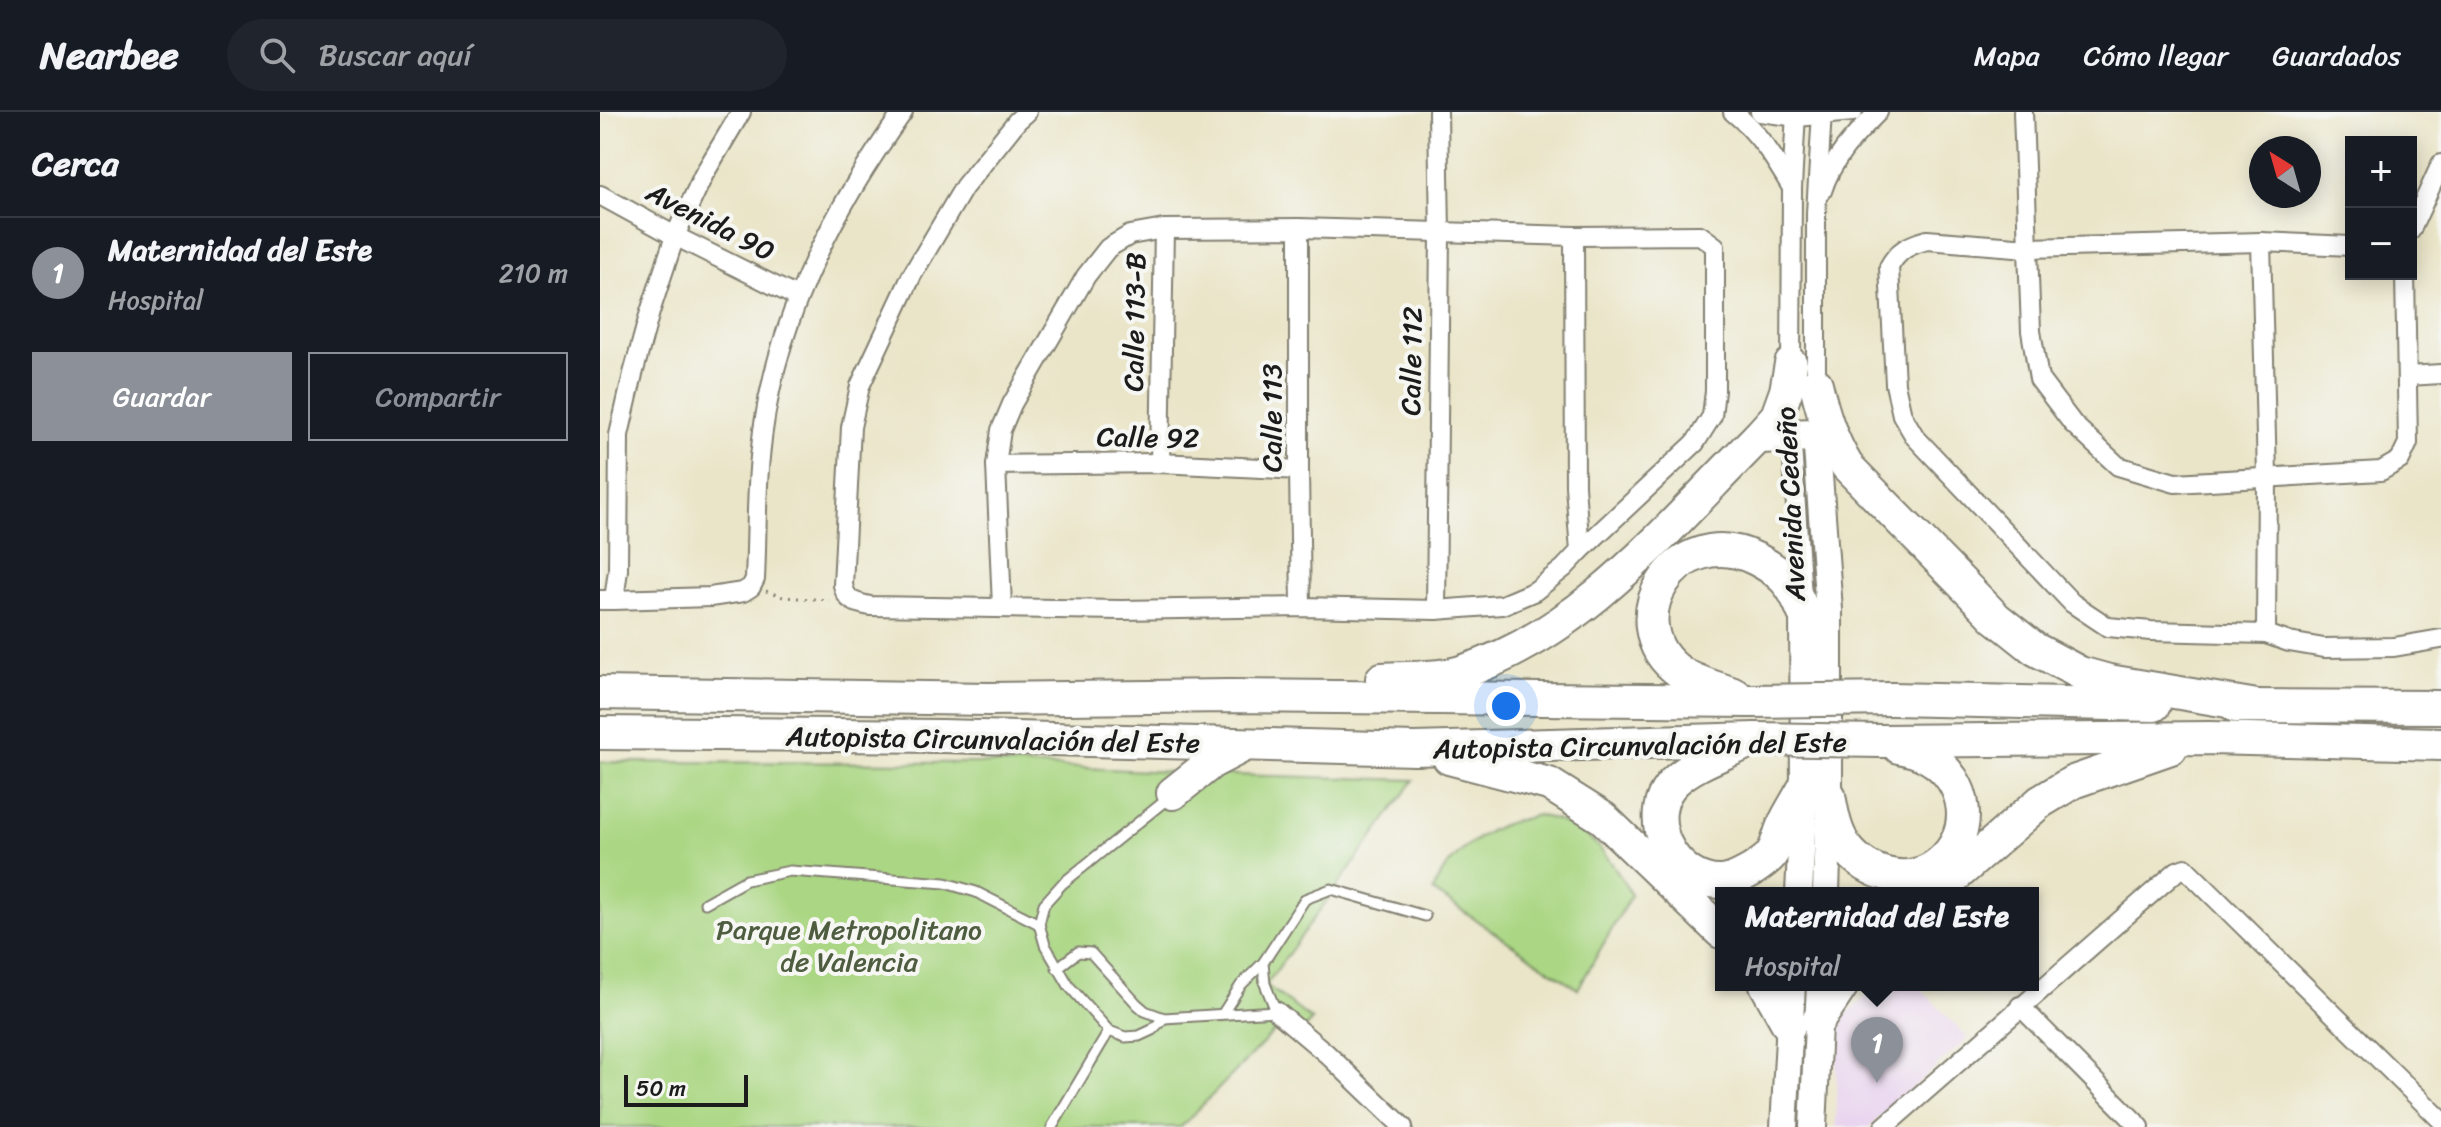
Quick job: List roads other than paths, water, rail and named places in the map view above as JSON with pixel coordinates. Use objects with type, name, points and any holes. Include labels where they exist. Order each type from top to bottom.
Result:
[{"type":"highway","points":[[1228,696],[1293,687],[1457,673],[1510,654],[1557,626],[1618,576],[1758,437],[1777,416],[1791,364]]},
{"type":"highway","points":[[1816,384],[1824,420],[1847,466],[1996,618],[2024,642],[2058,663],[2109,681],[2257,706]]},
{"type":"highway","points":[[1758,437],[1804,435]]},
{"type":"highway","points":[[1750,701],[1680,672],[1660,650],[1650,626],[1653,604],[1665,577],[1700,552],[1717,548],[1735,550],[1766,564],[1779,574],[1794,588],[1803,611]]},
{"type":"highway","name":"Autopista Circunvalación del Este","points":[[600,693],[989,699],[1228,696],[1750,701],[1892,699],[2035,704],[2441,707]]},
{"type":"highway","name":"Autopista Circunvalación del Este","points":[[600,733],[942,736],[1415,749],[1755,739],[2210,738],[2441,744]]},
{"type":"highway","points":[[1943,887],[2040,802],[2073,782],[2210,738]]},
{"type":"highway","points":[[1755,739],[1687,772],[1662,797],[1658,821],[1668,849],[1682,866],[1699,877],[1723,882],[1741,877],[1758,865],[1771,854],[1816,792],[1845,846],[1864,866],[1888,875],[1911,875],[1937,865],[1956,845],[1964,821],[1962,796],[1950,774],[1929,757],[1881,741]]},
{"type":"highway","points":[[1154,742],[1177,764],[1180,776],[1173,793]]},
{"type":"highway","points":[[1173,793],[1212,762],[1246,744]]},
{"type":"highway","points":[[1415,749],[1549,784],[1603,818],[1715,926]]},
{"type":"highway","points":[[1772,991],[1804,1024],[1836,991]]},
{"type":"main road","name":"Avenida Cedeño","points":[[1804,435],[1829,610],[1816,792],[1825,887]]},
{"type":"main road","points":[[1800,887],[1816,792],[1803,611]]},
{"type":"main road","points":[[1794,991],[1804,1024],[1813,1127]]},
{"type":"main road","points":[[1784,1127],[1804,1024],[1818,991]]},
{"type":"street","points":[[741,112],[704,174],[675,236],[650,312],[619,435],[618,570],[607,600],[710,597],[743,592],[751,587],[755,579],[760,457],[769,395],[797,297],[857,178],[903,112]]},
{"type":"street","points":[[1002,607],[996,465],[1001,430],[1012,404],[1086,276],[1108,248],[1130,235],[1164,229],[1299,228],[1440,234],[1700,235],[1715,246],[1715,391],[1712,416],[1695,443],[1564,568],[1535,591],[1502,605],[1436,610],[1301,607],[1121,610],[870,606],[852,602],[845,594],[843,585],[851,427],[860,386],[912,275],[964,187],[1027,112]]},
{"type":"street","name":"Calle 112","points":[[1436,610],[1440,234],[1438,112]]},
{"type":"street","points":[[1733,112],[1751,126],[1792,188]]},
{"type":"street","points":[[1760,112],[1853,112]]},
{"type":"street","points":[[1816,213],[1836,160],[1878,112]]},
{"type":"street","points":[[2023,112],[2031,331],[2039,379],[2073,424],[2118,466],[2175,483],[2381,471],[2400,460],[2408,443],[2405,280]]},
{"type":"street","name":"Avenida Cedeño","points":[[1796,114],[1792,188],[1791,364],[1804,435],[1803,611]]},
{"type":"street","name":"Avenida Cedeño","points":[[1804,435],[1816,384],[1816,213],[1822,114]]},
{"type":"street","points":[[2417,217],[2441,164]]},
{"type":"street","name":"Avenida 90","points":[[600,195],[797,297]]},
{"type":"street","name":"Calle 113","points":[[1299,228],[1301,607]]},
{"type":"street","name":"Calle 113-B","points":[[1160,463],[1164,229]]},
{"type":"street","points":[[1574,236],[1575,486],[1580,551]]},
{"type":"street","points":[[2345,246],[2261,242],[2028,248],[1927,240],[1912,244],[1897,253],[1889,267],[1895,384],[1902,415],[1915,437],[2072,603],[2108,627],[2266,634],[2324,648],[2394,647],[2441,639]]},
{"type":"street","points":[[2261,242],[2267,476],[2266,634]]},
{"type":"street","points":[[2408,376],[2441,374]]},
{"type":"street","name":"Calle 92","points":[[996,465],[1160,463],[1299,470]]},
{"type":"street","points":[[2039,990],[2177,871],[2185,868],[2441,1124]]},
{"type":"street","points":[[1884,1127],[2037,991]]},
{"type":"street","points":[[2020,1006],[2140,1127]]},
{"type":"street","points":[[1276,1011],[1327,1054],[1403,1127]]},
{"type":"lane","points":[[1164,1018],[1152,1030],[1139,1036],[1125,1037],[1109,1031],[1057,968],[1042,939],[1039,924],[1044,904],[1062,884],[1173,793]]},
{"type":"lane","points":[[705,903],[746,880],[790,871],[945,883],[976,892],[1039,924]]},
{"type":"lane","points":[[1223,1013],[1241,985],[1263,963],[1305,899],[1319,891],[1342,891],[1425,916]]},
{"type":"lane","points":[[1057,968],[1078,952],[1091,953],[1137,1004],[1145,1011],[1164,1018],[1276,1011],[1265,984],[1263,963]]},
{"type":"lane","points":[[1052,1127],[1109,1031]]},
{"type":"place","name":"Maternidad del Este","points":[[1877,1083]]},
{"type":"park label","name":"Parque Metropolitano de Valencia","points":[[849,945]]}]
